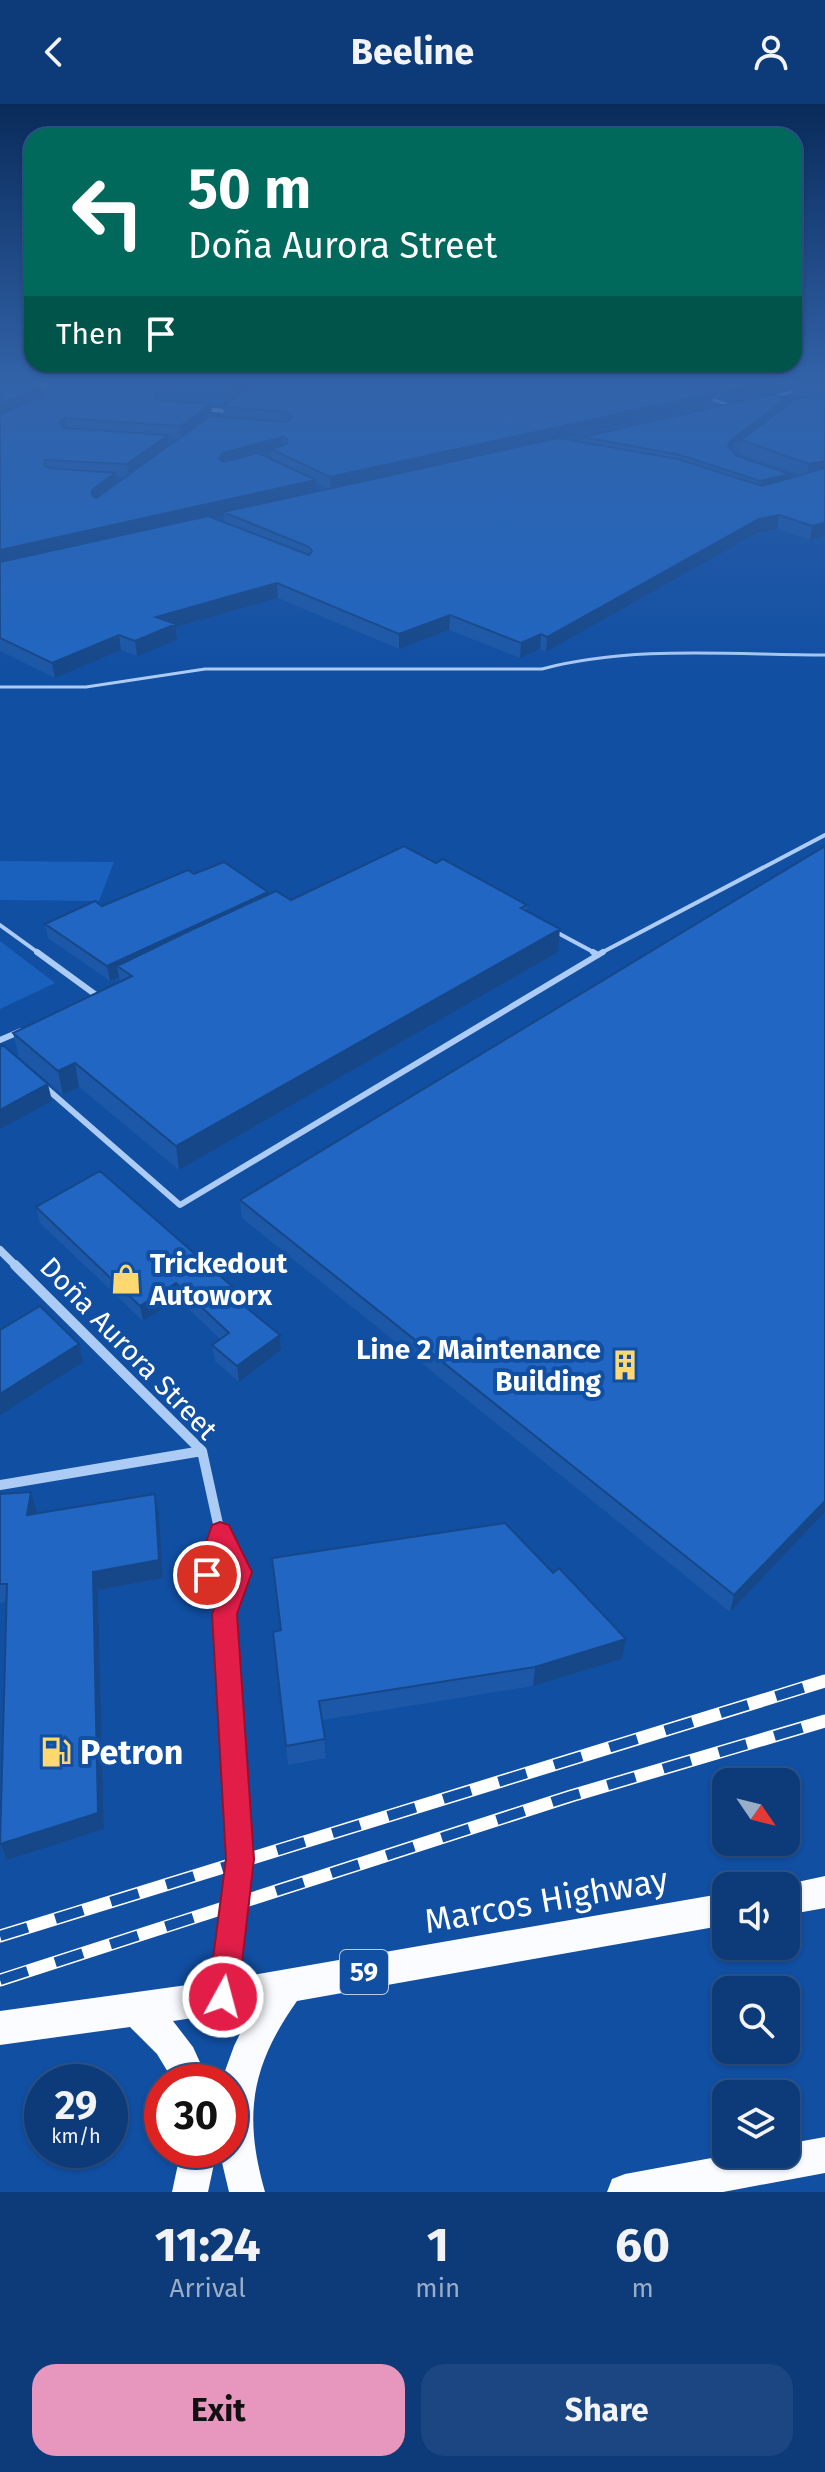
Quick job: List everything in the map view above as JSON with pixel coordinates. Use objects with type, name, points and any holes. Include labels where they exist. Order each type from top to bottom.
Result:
[{"type":"main road","points":[[800,1896],[825,1892]]},
{"type":"main road","name":"Marcos Highway","points":[[0,2028],[223,1997],[712,1911]]},
{"type":"main road","points":[[247,2192],[237,2164],[232,2127],[238,2088],[250,2048],[265,2016],[288,1985]]},
{"type":"main road","points":[[135,2009],[166,2036],[184,2064]]},
{"type":"main road","points":[[625,2192],[825,2155]]},
{"type":"main road","points":[[190,2192],[197,2168]]},
{"type":"street","name":"Doña Aurora Street","points":[[0,1250],[202,1451],[220,1533],[240,1572],[224,1614]]},
{"type":"street","points":[[0,1485],[202,1451]]},
{"type":"street","name":"Doña Aurora Street","points":[[220,1533],[207,1575],[224,1614],[240,1859],[223,1997]]},
{"type":"lane","points":[[0,687],[86,687],[205,669],[542,669],[583,658],[619,655],[825,655]]},
{"type":"lane","points":[[36,1080],[180,1205],[598,955],[825,835]]},
{"type":"lane","points":[[0,925],[96,995]]},
{"type":"lane","points":[[548,927],[598,955]]},
{"type":"lane","points":[[83,1002],[110,989]]},
{"type":"lane","points":[[0,1040],[28,1027]]},
{"type":"shaded area","points":[[0,861],[114,862],[99,901],[0,900]]},
{"type":"shaded area","points":[[0,941],[55,983],[0,1009]]},
{"type":"building","points":[[0,477],[109,477],[92,490],[96,498],[125,477],[311,477],[316,480],[0,550]]},
{"type":"building","points":[[379,477],[735,477],[762,486],[792,477],[825,477],[825,523],[812,526],[779,515],[759,519],[547,637],[541,634],[521,643],[450,615],[399,634],[277,583],[156,617],[176,624],[135,641],[119,635],[52,663],[0,638],[0,562],[208,516],[309,555],[312,551],[309,547],[223,512]]},
{"type":"building","points":[[749,477],[775,477],[760,481]]},
{"type":"building","points":[[404,846],[436,863],[443,859],[527,905],[521,908],[560,929],[176,1146],[75,1063],[58,1071],[13,1033],[132,976],[117,966],[187,932],[276,891],[291,900]]},
{"type":"building","name":"Line 2 Maintenance Building","points":[[825,846],[825,1501],[734,1595],[240,1200]]},
{"type":"building","points":[[224,862],[268,892],[107,966],[45,924],[95,901],[102,906],[188,870],[194,874]]},
{"type":"building","points":[[3,1045],[48,1084],[0,1110],[0,1047]]},
{"type":"building","points":[[100,1171],[234,1288],[227,1292],[280,1335],[237,1366],[212,1345],[229,1333],[176,1283],[140,1306],[36,1207]]},
{"type":"building","points":[[40,1306],[79,1344],[0,1394],[0,1330]]},
{"type":"building","points":[[31,1492],[27,1515],[155,1494],[159,1560],[93,1572],[98,1813],[0,1844],[7,1584],[0,1584],[0,1494]]},
{"type":"building","points":[[505,1523],[553,1573],[559,1568],[626,1639],[535,1667],[319,1701],[325,1739],[286,1746],[273,1632],[281,1630],[272,1558]]},
{"type":"railway","points":[[0,1936],[825,1681]]},
{"type":"railway","points":[[0,1980],[571,1796],[825,1721]]},
{"type":"place","name":"Trickedout Autoworx","points":[[126,1279]]},
{"type":"place","name":"Line 2 Maintenance Building","points":[[625,1365]]},
{"type":"place","name":"Petron","points":[[56,1752]]},
{"type":"route","points":[[207,1575],[220,1533],[240,1572],[224,1614],[240,1859],[223,1997]]}]
